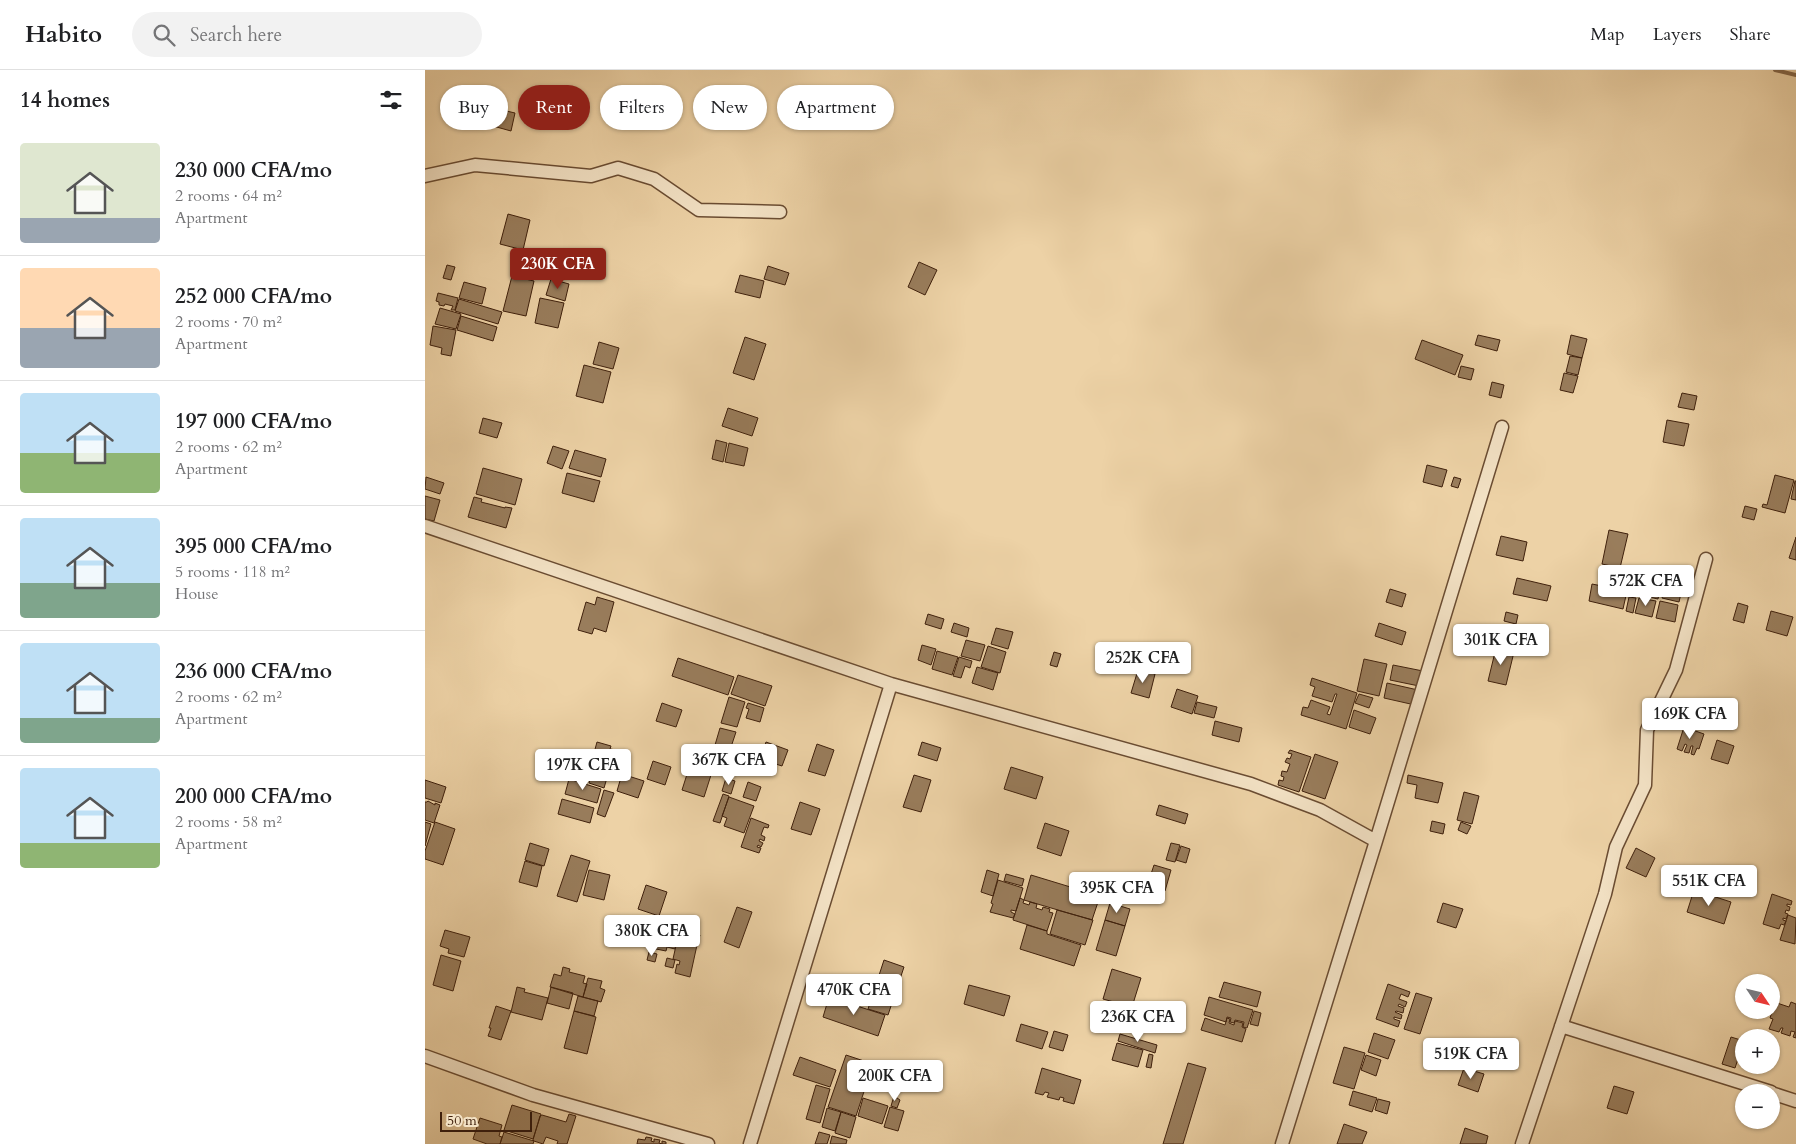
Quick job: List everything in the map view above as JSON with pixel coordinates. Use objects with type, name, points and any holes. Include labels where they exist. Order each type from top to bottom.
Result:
[{"type":"street","points":[[425,176],[475,165],[591,176],[618,168],[654,179],[699,210],[780,212]]},
{"type":"street","points":[[1282,1144],[1377,841],[1501,427]]},
{"type":"street","points":[[425,526],[891,684],[1251,784],[1320,810],[1377,841]]},
{"type":"street","points":[[1522,1144],[1605,894],[1616,847],[1645,785],[1647,730],[1676,670],[1706,559]]},
{"type":"street","points":[[750,1144],[891,684]]},
{"type":"street","points":[[1561,1026],[1743,1084]]},
{"type":"street","points":[[425,1056],[533,1095],[708,1144]]},
{"type":"street","points":[[1780,1096],[1796,1100]]},
{"type":"building","points":[[508,111],[515,113],[511,131],[507,130]]},
{"type":"building","points":[[508,214],[530,220],[523,250],[500,244]]},
{"type":"building","points":[[520,251],[534,255],[530,268],[516,263]]},
{"type":"building","points":[[919,262],[937,270],[925,295],[908,287]]},
{"type":"building","points":[[447,265],[455,267],[451,280],[443,278]]},
{"type":"building","points":[[768,266],[789,273],[785,285],[764,279]]},
{"type":"building","points":[[740,275],[764,281],[760,298],[735,292]]},
{"type":"building","points":[[512,276],[534,281],[526,316],[503,311]]},
{"type":"building","points":[[551,279],[569,284],[565,301],[546,295]]},
{"type":"building","points":[[464,282],[486,288],[482,304],[459,298]]},
{"type":"building","points":[[438,293],[458,298],[455,310],[451,310],[453,306],[439,305],[439,302],[436,301]]},
{"type":"building","points":[[540,298],[564,303],[558,328],[535,323]]},
{"type":"building","points":[[459,299],[502,312],[498,324],[455,311]]},
{"type":"building","points":[[440,308],[461,314],[456,329],[435,324]]},
{"type":"building","points":[[461,316],[497,327],[493,341],[457,330]]},
{"type":"building","points":[[433,326],[456,330],[451,356],[441,354],[442,348],[430,345]]},
{"type":"building","points":[[1478,335],[1500,340],[1497,351],[1475,345]]},
{"type":"building","points":[[1571,335],[1587,339],[1582,358],[1567,354]]},
{"type":"building","points":[[745,337],[766,344],[754,380],[733,373]]},
{"type":"building","points":[[1422,340],[1463,355],[1455,375],[1415,359]]},
{"type":"building","points":[[599,342],[619,348],[613,369],[593,364]]},
{"type":"building","points":[[1570,356],[1582,358],[1578,375],[1566,372]]},
{"type":"building","points":[[584,365],[611,372],[603,403],[576,396]]},
{"type":"building","points":[[1461,366],[1474,369],[1471,380],[1458,377]]},
{"type":"building","points":[[1564,373],[1578,376],[1573,393],[1560,390]]},
{"type":"building","points":[[1492,382],[1504,385],[1501,398],[1489,395]]},
{"type":"building","points":[[1682,393],[1697,396],[1694,410],[1678,407]]},
{"type":"building","points":[[728,408],[758,418],[752,436],[722,426]]},
{"type":"building","points":[[483,418],[502,423],[497,438],[479,433]]},
{"type":"building","points":[[1667,420],[1689,424],[1684,446],[1663,442]]},
{"type":"building","points":[[716,440],[727,443],[723,462],[712,459]]},
{"type":"building","points":[[729,443],[748,448],[744,466],[725,462]]},
{"type":"building","points":[[553,446],[569,451],[562,469],[547,463]]},
{"type":"building","points":[[575,450],[606,459],[601,477],[569,468]]},
{"type":"building","points":[[1427,465],[1447,470],[1442,487],[1423,482]]},
{"type":"building","points":[[483,468],[522,479],[515,505],[476,494]]},
{"type":"building","points":[[567,473],[600,481],[594,502],[562,493]]},
{"type":"building","points":[[1775,475],[1794,480],[1785,513],[1762,507],[1763,504],[1767,505]]},
{"type":"building","points":[[426,477],[444,483],[440,494],[425,489]]},
{"type":"building","points":[[1454,477],[1461,479],[1458,488],[1451,486]]},
{"type":"building","points":[[1796,481],[1796,500],[1791,499]]},
{"type":"building","points":[[425,496],[440,500],[434,521],[425,519]]},
{"type":"building","points":[[474,497],[482,499],[481,502],[512,508],[506,528],[468,517]]},
{"type":"building","points":[[1745,506],[1757,509],[1754,520],[1742,517]]},
{"type":"building","points":[[1609,530],[1628,534],[1620,568],[1602,564]]},
{"type":"building","points":[[1501,536],[1527,542],[1523,561],[1496,555]]},
{"type":"building","points":[[1796,537],[1796,560],[1789,558]]},
{"type":"building","points":[[1517,578],[1551,586],[1547,601],[1513,594]]},
{"type":"building","points":[[1644,581],[1661,585],[1658,599],[1640,595]]},
{"type":"building","points":[[1592,584],[1627,591],[1623,609],[1589,601]]},
{"type":"building","points":[[1666,585],[1682,589],[1679,602],[1662,598]]},
{"type":"building","points":[[1390,589],[1406,594],[1402,607],[1386,602]]},
{"type":"building","points":[[597,597],[614,602],[606,632],[594,628],[592,634],[578,630],[586,602],[595,605]]},
{"type":"building","points":[[1629,597],[1636,598],[1633,613],[1626,611]]},
{"type":"building","points":[[1639,598],[1656,601],[1652,617],[1635,613]]},
{"type":"building","points":[[1660,601],[1678,605],[1675,622],[1656,618]]},
{"type":"building","points":[[1738,603],[1748,606],[1744,623],[1733,620]]},
{"type":"building","points":[[1771,611],[1793,617],[1787,636],[1766,630]]},
{"type":"building","points":[[1506,612],[1518,615],[1516,624],[1504,621]]},
{"type":"building","points":[[928,614],[944,619],[941,629],[925,624]]},
{"type":"building","points":[[954,623],[969,628],[967,637],[951,632]]},
{"type":"building","points":[[1379,623],[1406,632],[1402,645],[1375,636]]},
{"type":"building","points":[[996,628],[1013,632],[1008,649],[991,644]]},
{"type":"building","points":[[966,640],[985,645],[980,661],[961,656]]},
{"type":"building","points":[[922,645],[936,649],[931,665],[918,660]]},
{"type":"building","points":[[988,646],[1006,652],[1000,673],[981,667]]},
{"type":"building","points":[[1496,648],[1514,652],[1506,685],[1488,681]]},
{"type":"building","points":[[937,651],[958,657],[952,675],[932,669]]},
{"type":"building","points":[[1054,652],[1061,654],[1057,667],[1050,665]]},
{"type":"building","points":[[959,657],[972,661],[970,668],[965,666],[961,678],[953,676]]},
{"type":"building","points":[[678,658],[734,677],[728,695],[672,676]]},
{"type":"building","points":[[1364,659],[1387,664],[1379,696],[1357,691]]},
{"type":"building","points":[[1393,665],[1423,671],[1419,686],[1390,680]]},
{"type":"building","points":[[977,667],[998,673],[993,690],[972,683]]},
{"type":"building","points":[[1138,670],[1155,674],[1149,698],[1131,693]]},
{"type":"building","points":[[738,675],[772,686],[765,706],[731,694]]},
{"type":"building","points":[[1312,678],[1357,693],[1346,729],[1301,715],[1303,707],[1308,708],[1311,700],[1330,707],[1327,714],[1330,715],[1337,694],[1335,694],[1332,702],[1312,696],[1315,687],[1310,685]]},
{"type":"building","points":[[1387,683],[1418,690],[1415,705],[1384,698]]},
{"type":"building","points":[[1177,689],[1198,696],[1192,714],[1171,707]]},
{"type":"building","points":[[1359,694],[1373,698],[1369,708],[1355,703]]},
{"type":"building","points":[[729,697],[745,702],[737,727],[721,723]]},
{"type":"building","points":[[1197,702],[1217,707],[1214,718],[1194,713]]},
{"type":"building","points":[[662,703],[682,710],[676,727],[656,721]]},
{"type":"building","points":[[748,703],[764,708],[760,722],[746,718],[749,709],[746,708]]},
{"type":"building","points":[[1354,710],[1376,718],[1370,734],[1349,727]]},
{"type":"building","points":[[1215,721],[1242,728],[1239,742],[1212,735]]},
{"type":"building","points":[[1684,727],[1704,734],[1699,749],[1697,748],[1694,755],[1691,754],[1693,746],[1691,746],[1689,753],[1684,752],[1687,745],[1685,744],[1682,751],[1677,749]]},
{"type":"building","points":[[720,728],[736,732],[730,750],[715,745]]},
{"type":"building","points":[[1717,740],[1734,746],[1728,764],[1711,759]]},
{"type":"building","points":[[597,742],[611,746],[610,749],[616,750],[610,769],[591,764]]},
{"type":"building","points":[[766,742],[788,750],[782,766],[760,759]]},
{"type":"building","points":[[922,742],[941,748],[937,761],[918,755]]},
{"type":"building","points":[[817,744],[834,750],[825,776],[808,771]]},
{"type":"building","points":[[1290,750],[1311,757],[1299,792],[1278,785],[1279,780],[1283,781],[1282,771],[1287,772],[1290,764],[1285,762],[1287,758],[1290,759],[1292,754],[1288,753]]},
{"type":"building","points":[[1315,754],[1338,762],[1325,799],[1302,791]]},
{"type":"building","points":[[653,761],[671,767],[665,785],[647,779]]},
{"type":"building","points":[[594,767],[609,771],[604,788],[589,783]]},
{"type":"building","points":[[1011,767],[1043,777],[1036,799],[1004,789]]},
{"type":"building","points":[[689,768],[711,775],[704,797],[682,790]]},
{"type":"building","points":[[622,774],[644,781],[638,798],[617,791]]},
{"type":"building","points":[[914,775],[931,780],[921,812],[903,807]]},
{"type":"building","points":[[1408,775],[1443,783],[1438,803],[1415,798],[1417,785],[1407,783]]},
{"type":"building","points":[[726,778],[735,781],[731,794],[722,791]]},
{"type":"building","points":[[569,779],[601,789],[597,803],[565,794]]},
{"type":"building","points":[[425,780],[446,787],[441,803],[425,798]]},
{"type":"building","points":[[748,782],[761,787],[756,801],[743,797]]},
{"type":"building","points":[[604,790],[614,793],[605,817],[597,814]]},
{"type":"building","points":[[1464,792],[1479,796],[1472,824],[1457,820]]},
{"type":"building","points":[[723,794],[729,796],[720,823],[713,821]]},
{"type":"building","points":[[729,797],[754,806],[744,833],[724,826],[727,818],[722,816]]},
{"type":"building","points":[[562,799],[594,808],[590,823],[558,814]]},
{"type":"building","points":[[428,801],[435,805],[435,803],[440,805],[434,823],[425,820],[425,802]]},
{"type":"building","points":[[800,802],[820,809],[811,835],[791,829]]},
{"type":"building","points":[[1159,805],[1188,814],[1185,824],[1156,815]]},
{"type":"building","points":[[751,818],[769,825],[768,828],[764,827],[761,835],[765,837],[764,841],[760,839],[759,841],[763,843],[761,847],[758,845],[757,847],[761,848],[759,853],[741,847]]},
{"type":"building","points":[[1432,821],[1445,824],[1443,834],[1430,831]]},
{"type":"building","points":[[425,822],[431,824],[425,846]]},
{"type":"building","points":[[435,822],[455,829],[443,865],[425,859],[425,851]]},
{"type":"building","points":[[1461,822],[1471,826],[1467,834],[1458,830]]},
{"type":"building","points":[[1045,823],[1069,831],[1061,856],[1037,848]]},
{"type":"building","points":[[530,843],[549,849],[544,866],[525,860]]},
{"type":"building","points":[[1171,843],[1180,845],[1175,862],[1166,860]]},
{"type":"building","points":[[1181,846],[1190,849],[1186,863],[1176,860]]},
{"type":"building","points":[[1636,848],[1655,858],[1646,877],[1626,868]]},
{"type":"building","points":[[571,855],[590,861],[577,902],[557,896]]},
{"type":"building","points":[[525,861],[542,866],[537,887],[519,882]]},
{"type":"building","points":[[1154,865],[1171,870],[1165,891],[1147,886]]},
{"type":"building","points":[[589,870],[610,875],[604,900],[583,895]]},
{"type":"building","points":[[987,870],[999,874],[993,896],[981,892]]},
{"type":"building","points":[[1006,874],[1024,879],[1022,886],[1004,881]]},
{"type":"building","points":[[1031,875],[1100,896],[1092,920],[1024,900]]},
{"type":"building","points":[[998,880],[1023,888],[1016,911],[1011,910],[1015,914],[1013,918],[990,912]]},
{"type":"building","points":[[646,885],[667,892],[659,916],[638,909]]},
{"type":"building","points":[[1694,890],[1731,902],[1724,924],[1687,912]]},
{"type":"building","points":[[1772,894],[1792,901],[1791,905],[1787,904],[1790,907],[1789,911],[1786,910],[1785,913],[1788,914],[1786,919],[1783,918],[1786,921],[1784,925],[1781,924],[1779,929],[1763,924]]},
{"type":"building","points":[[1020,898],[1024,900],[1023,903],[1029,905],[1030,902],[1037,904],[1036,908],[1042,910],[1043,907],[1050,909],[1049,912],[1053,913],[1047,931],[1013,920]]},
{"type":"building","points":[[1110,903],[1130,909],[1125,926],[1105,920]]},
{"type":"building","points":[[1443,903],[1463,909],[1456,928],[1437,922]]},
{"type":"building","points":[[737,907],[752,912],[739,948],[724,942]]},
{"type":"building","points":[[1057,910],[1093,920],[1085,945],[1050,934]]},
{"type":"building","points":[[1788,915],[1796,918],[1795,944],[1780,940]]},
{"type":"building","points":[[1105,920],[1125,926],[1116,956],[1096,950]]},
{"type":"building","points":[[656,925],[700,935],[697,945],[677,940],[675,949],[667,947],[666,951],[651,948]]},
{"type":"building","points":[[1027,925],[1081,945],[1074,966],[1020,949]]},
{"type":"building","points":[[445,930],[470,937],[464,957],[448,953],[449,949],[440,946]]},
{"type":"building","points":[[677,941],[697,945],[690,977],[675,973],[677,964],[679,965],[680,961],[673,959]]},
{"type":"building","points":[[649,952],[657,954],[655,962],[647,960]]},
{"type":"building","points":[[441,955],[461,961],[453,991],[433,985]]},
{"type":"building","points":[[667,958],[675,960],[673,968],[665,966]]},
{"type":"building","points":[[884,960],[904,967],[888,1015],[868,1009]]},
{"type":"building","points":[[563,967],[570,969],[569,972],[585,976],[583,983],[587,984],[583,997],[550,987],[554,974],[561,976]]},
{"type":"building","points":[[1112,969],[1141,978],[1132,1007],[1103,999]]},
{"type":"building","points":[[588,978],[602,981],[600,988],[605,990],[601,1002],[583,997]]},
{"type":"building","points":[[1224,982],[1261,992],[1257,1007],[1219,997]]},
{"type":"building","points":[[1388,984],[1410,992],[1408,997],[1401,994],[1399,999],[1407,1002],[1405,1007],[1399,1004],[1398,1006],[1404,1008],[1403,1013],[1395,1012],[1402,1015],[1401,1019],[1394,1017],[1394,1019],[1400,1021],[1398,1027],[1376,1019]]},
{"type":"building","points":[[969,985],[1010,996],[1004,1016],[964,1004]]},
{"type":"building","points":[[517,987],[525,989],[524,992],[548,998],[542,1020],[511,1012]]},
{"type":"building","points":[[551,987],[573,993],[569,1009],[547,1003]]},
{"type":"building","points":[[1416,993],[1432,998],[1420,1034],[1404,1029]]},
{"type":"building","points":[[578,996],[598,1001],[594,1016],[574,1011]]},
{"type":"building","points":[[829,997],[885,1015],[878,1036],[823,1017]]},
{"type":"building","points":[[1209,997],[1253,1010],[1247,1028],[1243,1027],[1244,1022],[1235,1020],[1234,1023],[1230,1022],[1231,1018],[1227,1017],[1226,1022],[1204,1015]]},
{"type":"building","points":[[1791,1002],[1796,1004],[1796,1038],[1793,1037],[1795,1032],[1791,1031],[1790,1036],[1781,1033],[1783,1028],[1780,1030],[1769,1029],[1773,1019],[1780,1019],[1780,1004],[1789,1007]]},
{"type":"building","points":[[496,1006],[511,1011],[501,1040],[488,1036]]},
{"type":"building","points":[[574,1011],[596,1017],[587,1054],[564,1048]]},
{"type":"building","points":[[1254,1011],[1261,1013],[1258,1026],[1250,1024]]},
{"type":"building","points":[[1205,1018],[1225,1025],[1227,1018],[1230,1019],[1229,1023],[1234,1025],[1235,1021],[1243,1023],[1242,1027],[1246,1029],[1242,1042],[1201,1030]]},
{"type":"building","points":[[1021,1024],[1048,1032],[1042,1049],[1016,1041]]},
{"type":"building","points":[[1054,1031],[1068,1035],[1063,1051],[1049,1047]]},
{"type":"building","points":[[1374,1033],[1395,1040],[1388,1059],[1368,1052]]},
{"type":"building","points":[[1120,1034],[1157,1045],[1155,1053],[1118,1041]]},
{"type":"building","points":[[1731,1037],[1735,1038],[1735,1068],[1722,1064]]},
{"type":"building","points":[[1117,1043],[1143,1050],[1138,1067],[1112,1060]]},
{"type":"building","points":[[1344,1047],[1365,1053],[1354,1089],[1333,1083]]},
{"type":"building","points":[[1149,1054],[1153,1055],[1151,1068],[1146,1067]]},
{"type":"building","points":[[846,1055],[873,1064],[856,1116],[828,1107]]},
{"type":"building","points":[[1366,1055],[1381,1060],[1376,1076],[1361,1070]]},
{"type":"building","points":[[800,1057],[836,1070],[830,1087],[793,1075]]},
{"type":"building","points":[[1188,1063],[1206,1068],[1183,1144],[1163,1144]]},
{"type":"building","points":[[1042,1068],[1081,1080],[1074,1104],[1063,1101],[1064,1098],[1060,1097],[1059,1100],[1047,1097],[1049,1093],[1045,1092],[1043,1095],[1035,1093]]},
{"type":"building","points":[[1464,1068],[1484,1074],[1478,1092],[1458,1085]]},
{"type":"building","points":[[816,1085],[830,1089],[820,1123],[806,1119]]},
{"type":"building","points":[[1614,1086],[1634,1092],[1627,1114],[1607,1108]]},
{"type":"building","points":[[1353,1091],[1377,1098],[1372,1112],[1349,1105]]},
{"type":"building","points":[[894,1096],[900,1100],[897,1108],[891,1106]]},
{"type":"building","points":[[863,1098],[888,1106],[882,1124],[858,1116]]},
{"type":"building","points":[[1378,1099],[1390,1102],[1387,1114],[1375,1110]]},
{"type":"building","points":[[512,1105],[541,1114],[533,1139],[504,1130]]},
{"type":"building","points":[[890,1107],[904,1111],[898,1131],[884,1127]]},
{"type":"building","points":[[827,1108],[841,1112],[835,1131],[822,1127]]},
{"type":"building","points":[[841,1112],[856,1117],[850,1138],[835,1133]]},
{"type":"building","points":[[569,1114],[576,1116],[567,1144],[557,1144],[558,1141],[546,1137],[543,1144],[533,1140],[540,1116],[566,1122]]},
{"type":"building","points":[[480,1118],[502,1125],[499,1136],[502,1137],[500,1144],[487,1144],[473,1139]]},
{"type":"building","points":[[1344,1124],[1367,1132],[1362,1144],[1337,1144]]},
{"type":"building","points":[[1465,1128],[1488,1136],[1486,1144],[1460,1144]]},
{"type":"building","points":[[504,1132],[534,1141],[533,1144],[500,1144]]},
{"type":"building","points":[[819,1132],[830,1135],[827,1144],[815,1144]]},
{"type":"building","points":[[832,1136],[847,1140],[846,1144],[830,1144]]},
{"type":"building","points":[[646,1137],[652,1138],[651,1141],[654,1142],[654,1139],[660,1140],[659,1143],[662,1144],[637,1144],[638,1139],[645,1140]]},
{"type":"waterway","points":[[1775,70],[1796,75]]}]
